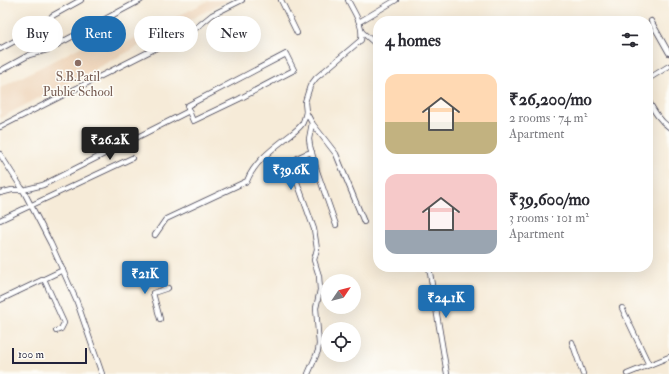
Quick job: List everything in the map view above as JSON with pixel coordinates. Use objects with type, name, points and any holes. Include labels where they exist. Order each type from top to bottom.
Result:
[{"type":"street","points":[[52,16],[81,0]]},
{"type":"street","points":[[63,42],[141,0]]},
{"type":"street","points":[[0,127],[196,28],[212,15],[242,0]]},
{"type":"street","points":[[281,0],[297,33]]},
{"type":"street","points":[[348,0],[359,22],[362,32],[361,40],[324,70],[310,86],[304,102],[306,112],[312,123],[336,154],[364,222]]},
{"type":"street","points":[[359,22],[396,0]]},
{"type":"street","points":[[653,25],[669,53]]},
{"type":"street","points":[[362,32],[373,42]]},
{"type":"street","points":[[0,49],[12,42]]},
{"type":"street","points":[[0,71],[29,55],[40,52]]},
{"type":"street","points":[[286,54],[294,70],[193,121],[189,111],[187,106],[286,54]]},
{"type":"street","points":[[653,74],[669,66]]},
{"type":"street","points":[[653,109],[662,122],[669,127]]},
{"type":"street","points":[[0,193],[12,190],[23,190],[43,185],[189,111]]},
{"type":"street","points":[[155,235],[166,219],[247,181],[257,164],[297,130],[302,123],[306,112]]},
{"type":"street","points":[[312,123],[309,139],[312,152],[336,225]]},
{"type":"street","points":[[308,374],[318,351],[319,344],[316,308],[320,290],[320,276],[314,260],[317,249],[314,229],[292,168],[292,163],[294,160],[312,152]]},
{"type":"street","points":[[0,154],[23,190],[51,244],[79,308],[102,374]]},
{"type":"street","points":[[0,220],[132,158]]},
{"type":"street","points":[[0,300],[63,270]]},
{"type":"street","points":[[430,272],[447,374]]},
{"type":"street","points":[[44,279],[64,323],[61,329],[56,331]]},
{"type":"street","points":[[160,319],[153,293],[168,288]]},
{"type":"street","points":[[622,308],[649,365]]},
{"type":"street","points":[[572,342],[582,374]]},
{"type":"street","points":[[627,374],[669,357]]},
{"type":"shaded area","name":"S.B.Patil Public School","points":[[210,0],[228,0],[197,16],[178,16]]},
{"type":"shaded area","name":"S.B.Patil Public School","points":[[134,38],[134,49],[0,118],[0,88],[71,52],[126,52],[126,42]]},
{"type":"place","name":"S.B.Patil Public School","points":[[78,63]]}]
